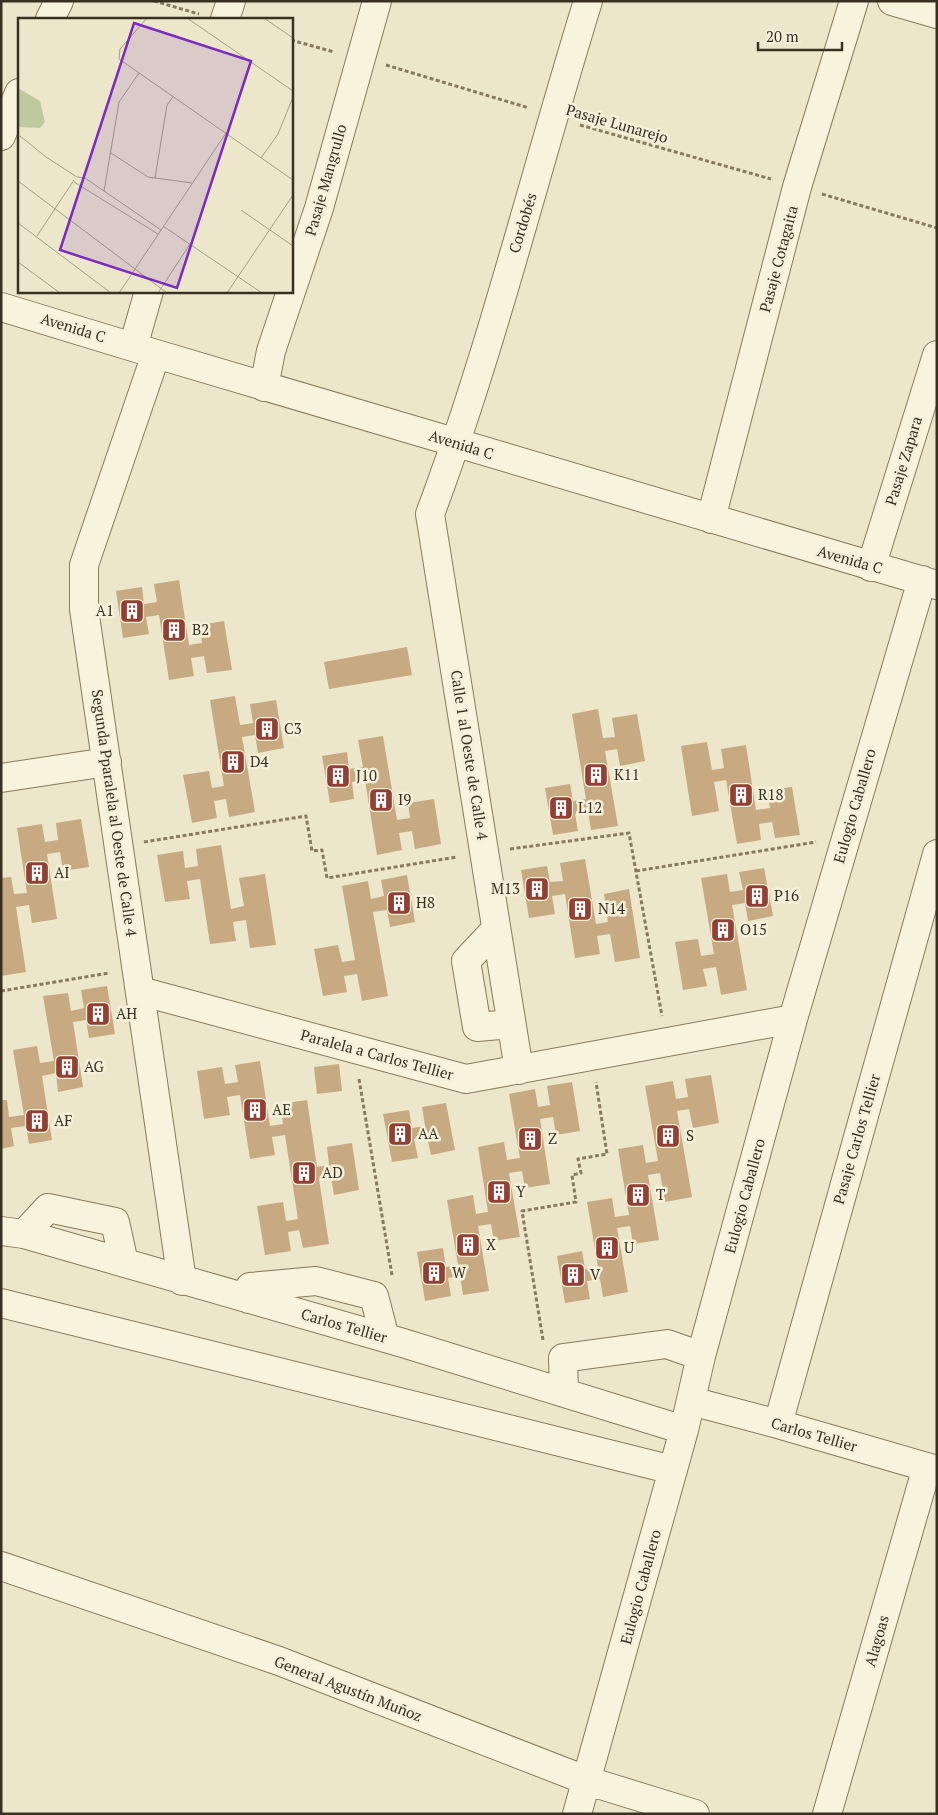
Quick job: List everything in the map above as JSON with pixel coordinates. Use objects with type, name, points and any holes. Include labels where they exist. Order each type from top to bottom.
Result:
[{"type":"street","points":[[50,18],[59,1]]},
{"type":"street","points":[[216,18],[231,1]]},
{"type":"street","name":"Pasaje Mangrullo","points":[[292,288],[319,208],[377,1]]},
{"type":"street","name":"Cordobés","points":[[456,443],[588,1]]},
{"type":"street","name":"Pasaje Cotagaita","points":[[711,519],[797,187],[854,1]]},
{"type":"street","points":[[892,1],[937,14]]},
{"type":"street","points":[[1,136],[18,95]]},
{"type":"street","name":"Segunda Pparalela al Oeste de Calle 4","points":[[149,292],[144,350],[84,565],[84,609],[182,1280]]},
{"type":"street","name":"Pasaje Mangrullo","points":[[264,386],[271,351],[291,292]]},
{"type":"street","name":"Avenida C","points":[[1,307],[929,583]]},
{"type":"street","name":"Pasaje Zapara","points":[[871,567],[937,355]]},
{"type":"street","name":"Calle 1 al Oeste de Calle 4","points":[[456,443],[430,514],[519,1070]]},
{"type":"street","name":"Eulogio Caballero","points":[[577,1814],[588,1781],[684,1430],[701,1356],[793,1019],[846,837],[929,583]]},
{"type":"street","points":[[1,778],[107,762]]},
{"type":"street","name":"Pasaje Carlos Tellier","points":[[778,1424],[937,854]]},
{"type":"street","name":"Paralela a Carlos Tellier","points":[[139,979],[354,1049],[466,1079],[793,1019]]},
{"type":"street","points":[[13,1233],[48,1208],[115,1222],[124,1263]]},
{"type":"street","name":"Carlos Tellier","points":[[13,1233],[385,1338],[684,1430]]},
{"type":"street","points":[[249,1299],[250,1288],[316,1281],[374,1296],[385,1338]]},
{"type":"street","points":[[1,1303],[673,1470]]},
{"type":"street","points":[[557,1390],[563,1358],[667,1344],[701,1356]]},
{"type":"street","name":"Carlos Tellier","points":[[691,1400],[932,1469]]},
{"type":"street","name":"Alagoas","points":[[827,1814],[932,1469]]},
{"type":"street","name":"General Agustín Muñoz","points":[[1,1566],[279,1661],[588,1781],[695,1814]]},
{"type":"path","points":[[154,1],[216,18]]},
{"type":"path","name":"Pasaje Lunarejo","points":[[292,40],[423,76],[518,104],[552,117],[937,228]]},
{"type":"path","points":[[119,846],[306,816],[312,851],[322,850],[327,878],[484,853],[629,833],[666,1043]]},
{"type":"path","points":[[636,871],[846,837]]},
{"type":"path","points":[[1,991],[139,979]]},
{"type":"path","points":[[354,1049],[394,1284]]},
{"type":"path","points":[[557,1390],[522,1211],[576,1202],[572,1175],[581,1173],[578,1159],[607,1154],[592,1057]]},
{"type":"building","points":[[179,580],[189,645],[202,643],[200,625],[224,621],[232,670],[207,673],[204,656],[191,658],[194,676],[169,680],[159,615],[146,617],[149,634],[123,638],[116,591],[142,587],[144,604],[157,602],[154,584]]},
{"type":"building","points":[[407,647],[412,675],[329,689],[324,662]]},
{"type":"building","points":[[235,696],[240,725],[253,723],[250,704],[276,700],[284,748],[258,753],[255,735],[242,737],[255,812],[229,817],[226,799],[214,801],[217,818],[192,823],[183,775],[209,771],[212,788],[224,786],[210,700]]},
{"type":"building","points":[[598,709],[603,738],[615,737],[612,718],[637,714],[645,761],[620,766],[617,749],[605,751],[618,826],[591,830],[588,812],[575,814],[578,831],[553,835],[545,788],[570,784],[573,801],[586,799],[572,714]]},
{"type":"building","points":[[383,736],[397,820],[410,818],[408,803],[434,799],[441,844],[415,849],[412,831],[399,833],[402,850],[377,855],[365,780],[352,782],[354,799],[330,803],[322,756],[347,752],[349,769],[363,767],[358,740]]},
{"type":"building","points":[[707,742],[712,770],[724,768],[721,749],[746,745],[756,810],[770,808],[767,790],[792,787],[800,835],[775,838],[772,822],[759,824],[761,840],[737,844],[726,780],[714,782],[719,811],[692,816],[681,746]]},
{"type":"building","points":[[81,819],[89,867],[63,871],[60,852],[47,854],[57,919],[32,923],[29,905],[16,907],[26,972],[1,976],[1,878],[11,877],[14,894],[27,893],[17,828],[42,824],[45,842],[58,840],[56,823]]},
{"type":"building","points":[[221,845],[231,909],[244,906],[239,878],[265,874],[276,945],[250,948],[246,920],[233,922],[236,941],[210,944],[200,879],[187,881],[190,899],[165,902],[157,855],[183,851],[185,868],[198,866],[196,849]]},
{"type":"building","points":[[585,859],[596,924],[608,922],[604,894],[629,889],[640,958],[615,962],[610,934],[597,936],[600,954],[575,958],[565,894],[552,896],[555,914],[529,918],[521,870],[547,866],[550,882],[563,881],[560,863]]},
{"type":"building","points":[[764,868],[773,916],[748,921],[745,903],[732,905],[747,990],[721,995],[716,967],[703,969],[707,986],[683,990],[675,942],[698,939],[701,956],[714,954],[701,878],[727,874],[730,892],[743,890],[739,872]]},
{"type":"building","points":[[407,875],[415,922],[390,927],[387,910],[373,912],[388,996],[362,1001],[357,974],[344,976],[347,992],[323,996],[314,949],[338,945],[342,962],[355,960],[342,886],[368,881],[371,899],[384,896],[381,880]]},
{"type":"building","points":[[107,986],[115,1034],[89,1038],[86,1020],[73,1022],[83,1087],[58,1092],[56,1073],[42,1076],[52,1140],[29,1144],[26,1126],[11,1128],[14,1146],[1,1149],[1,1100],[7,1100],[9,1117],[24,1115],[13,1050],[37,1046],[40,1063],[54,1061],[43,996],[68,993],[71,1011],[84,1008],[81,990]]},
{"type":"building","points":[[260,1061],[270,1126],[283,1124],[280,1104],[307,1100],[317,1167],[329,1165],[327,1147],[352,1143],[359,1190],[334,1195],[331,1177],[319,1179],[329,1244],[303,1248],[299,1230],[288,1232],[291,1251],[265,1255],[257,1206],[283,1202],[286,1221],[298,1219],[285,1135],[272,1137],[275,1155],[250,1159],[240,1095],[227,1097],[230,1115],[204,1119],[197,1071],[222,1067],[225,1084],[238,1082],[235,1065]]},
{"type":"building","points":[[339,1064],[342,1091],[317,1094],[314,1067]]},
{"type":"building","points":[[711,1075],[719,1123],[693,1128],[689,1109],[677,1111],[692,1197],[665,1202],[660,1173],[648,1175],[659,1240],[633,1244],[630,1226],[617,1228],[628,1292],[603,1297],[600,1279],[587,1281],[590,1299],[565,1303],[557,1256],[582,1251],[585,1269],[598,1267],[587,1202],[612,1198],[615,1217],[629,1215],[618,1149],[643,1145],[646,1163],[658,1161],[645,1086],[673,1081],[676,1099],[688,1097],[685,1079]]},
{"type":"building","points":[[572,1082],[580,1131],[556,1135],[553,1117],[540,1119],[550,1184],[525,1188],[522,1171],[509,1173],[520,1237],[494,1241],[491,1224],[478,1226],[489,1291],[463,1295],[460,1276],[448,1278],[451,1296],[425,1301],[417,1252],[443,1248],[446,1267],[458,1265],[447,1200],[473,1195],[476,1214],[488,1212],[478,1147],[504,1142],[507,1160],[520,1158],[509,1094],[535,1089],[538,1107],[550,1105],[547,1086]]},
{"type":"building","points":[[446,1103],[455,1150],[431,1155],[427,1137],[414,1139],[418,1158],[392,1162],[383,1114],[409,1110],[412,1128],[425,1126],[422,1107]]},
{"type":"place","name":"A1","points":[[132,611]]},
{"type":"place","name":"B2","points":[[174,630]]},
{"type":"place","name":"C3","points":[[267,729]]},
{"type":"place","name":"D4","points":[[233,762]]},
{"type":"place","name":"K11","points":[[596,775]]},
{"type":"place","name":"J10","points":[[338,776]]},
{"type":"place","name":"R18","points":[[741,795]]},
{"type":"place","name":"I9","points":[[381,800]]},
{"type":"place","name":"L12","points":[[561,808]]},
{"type":"place","name":"AI","points":[[37,873]]},
{"type":"place","name":"M13","points":[[537,889]]},
{"type":"place","name":"P16","points":[[757,896]]},
{"type":"place","name":"H8","points":[[399,903]]},
{"type":"place","name":"N14","points":[[580,909]]},
{"type":"place","name":"O15","points":[[723,930]]},
{"type":"place","name":"AH","points":[[98,1014]]},
{"type":"place","name":"AG","points":[[67,1067]]},
{"type":"place","name":"AE","points":[[255,1110]]},
{"type":"place","name":"AF","points":[[37,1121]]},
{"type":"place","name":"AA","points":[[400,1134]]},
{"type":"place","name":"S","points":[[668,1136]]},
{"type":"place","name":"Z","points":[[530,1139]]},
{"type":"place","name":"AD","points":[[304,1173]]},
{"type":"place","name":"Y","points":[[499,1192]]},
{"type":"place","name":"T","points":[[638,1195]]},
{"type":"place","name":"X","points":[[468,1245]]},
{"type":"place","name":"U","points":[[607,1248]]},
{"type":"place","name":"W","points":[[434,1273]]},
{"type":"place","name":"V","points":[[573,1275]]}]
